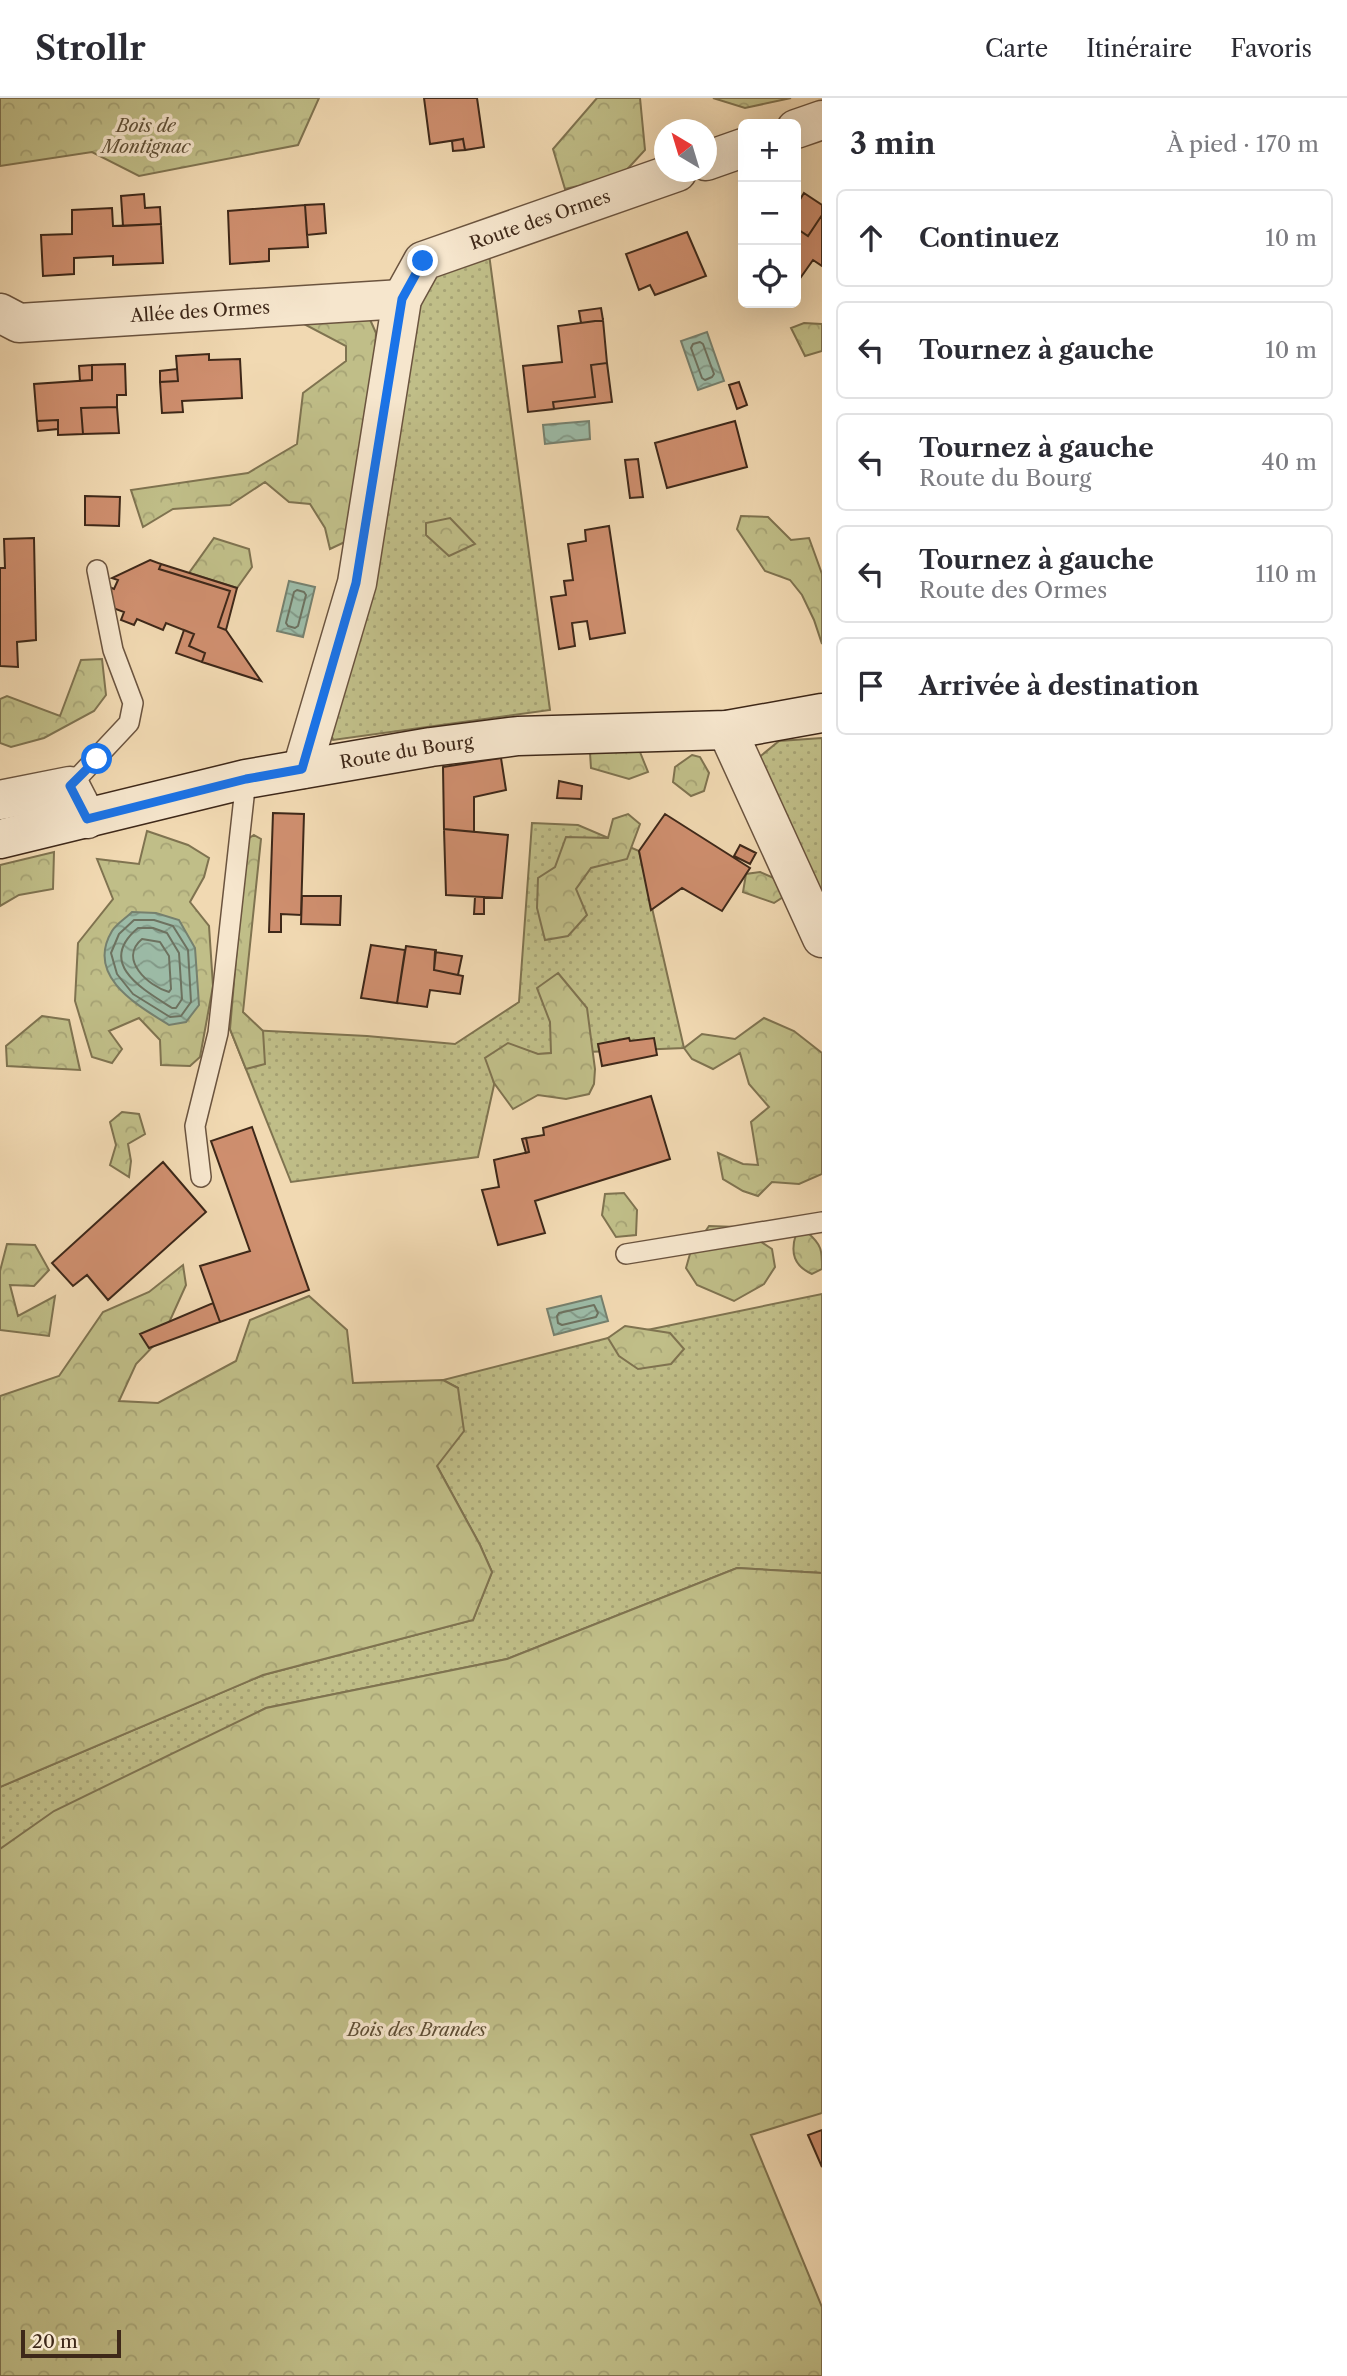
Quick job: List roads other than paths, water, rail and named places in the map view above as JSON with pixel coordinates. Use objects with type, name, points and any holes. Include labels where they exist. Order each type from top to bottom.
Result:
[{"type":"street","points":[[801,128],[822,120]]},
{"type":"street","points":[[717,157],[738,150]]},
{"type":"street","name":"Route des Ormes","points":[[302,769],[356,583],[402,299],[423,261],[654,180]]},
{"type":"street","name":"Allée des Ormes","points":[[0,313],[19,323],[402,299]]},
{"type":"street","name":"Route du Bourg","points":[[0,839],[78,803],[246,779],[431,747],[518,736],[727,730],[822,713]]},
{"type":"street","points":[[727,730],[822,938]]},
{"type":"street","points":[[0,800],[78,803]]},
{"type":"lane","points":[[78,803],[129,723],[133,703],[113,650],[97,570]]},
{"type":"lane","points":[[201,1177],[195,1126],[218,1033],[246,779]]},
{"type":"lane","points":[[626,1254],[822,1222]]},
{"type":"water","points":[[707,332],[724,381],[698,390],[681,341]]},
{"type":"water","points":[[589,421],[590,439],[545,444],[543,425]]},
{"type":"water","points":[[289,581],[315,587],[303,637],[277,631]]},
{"type":"water","points":[[132,912],[156,913],[179,920],[195,948],[199,1005],[186,1022],[169,1025],[130,998],[110,975],[105,962],[105,947],[114,928]]},
{"type":"water","points":[[601,1296],[608,1321],[554,1335],[547,1309]]},
{"type":"park label","name":"Bois de Montignac","points":[[146,136]]},
{"type":"park label","name":"Bois des Brandes","points":[[417,2030]]}]
